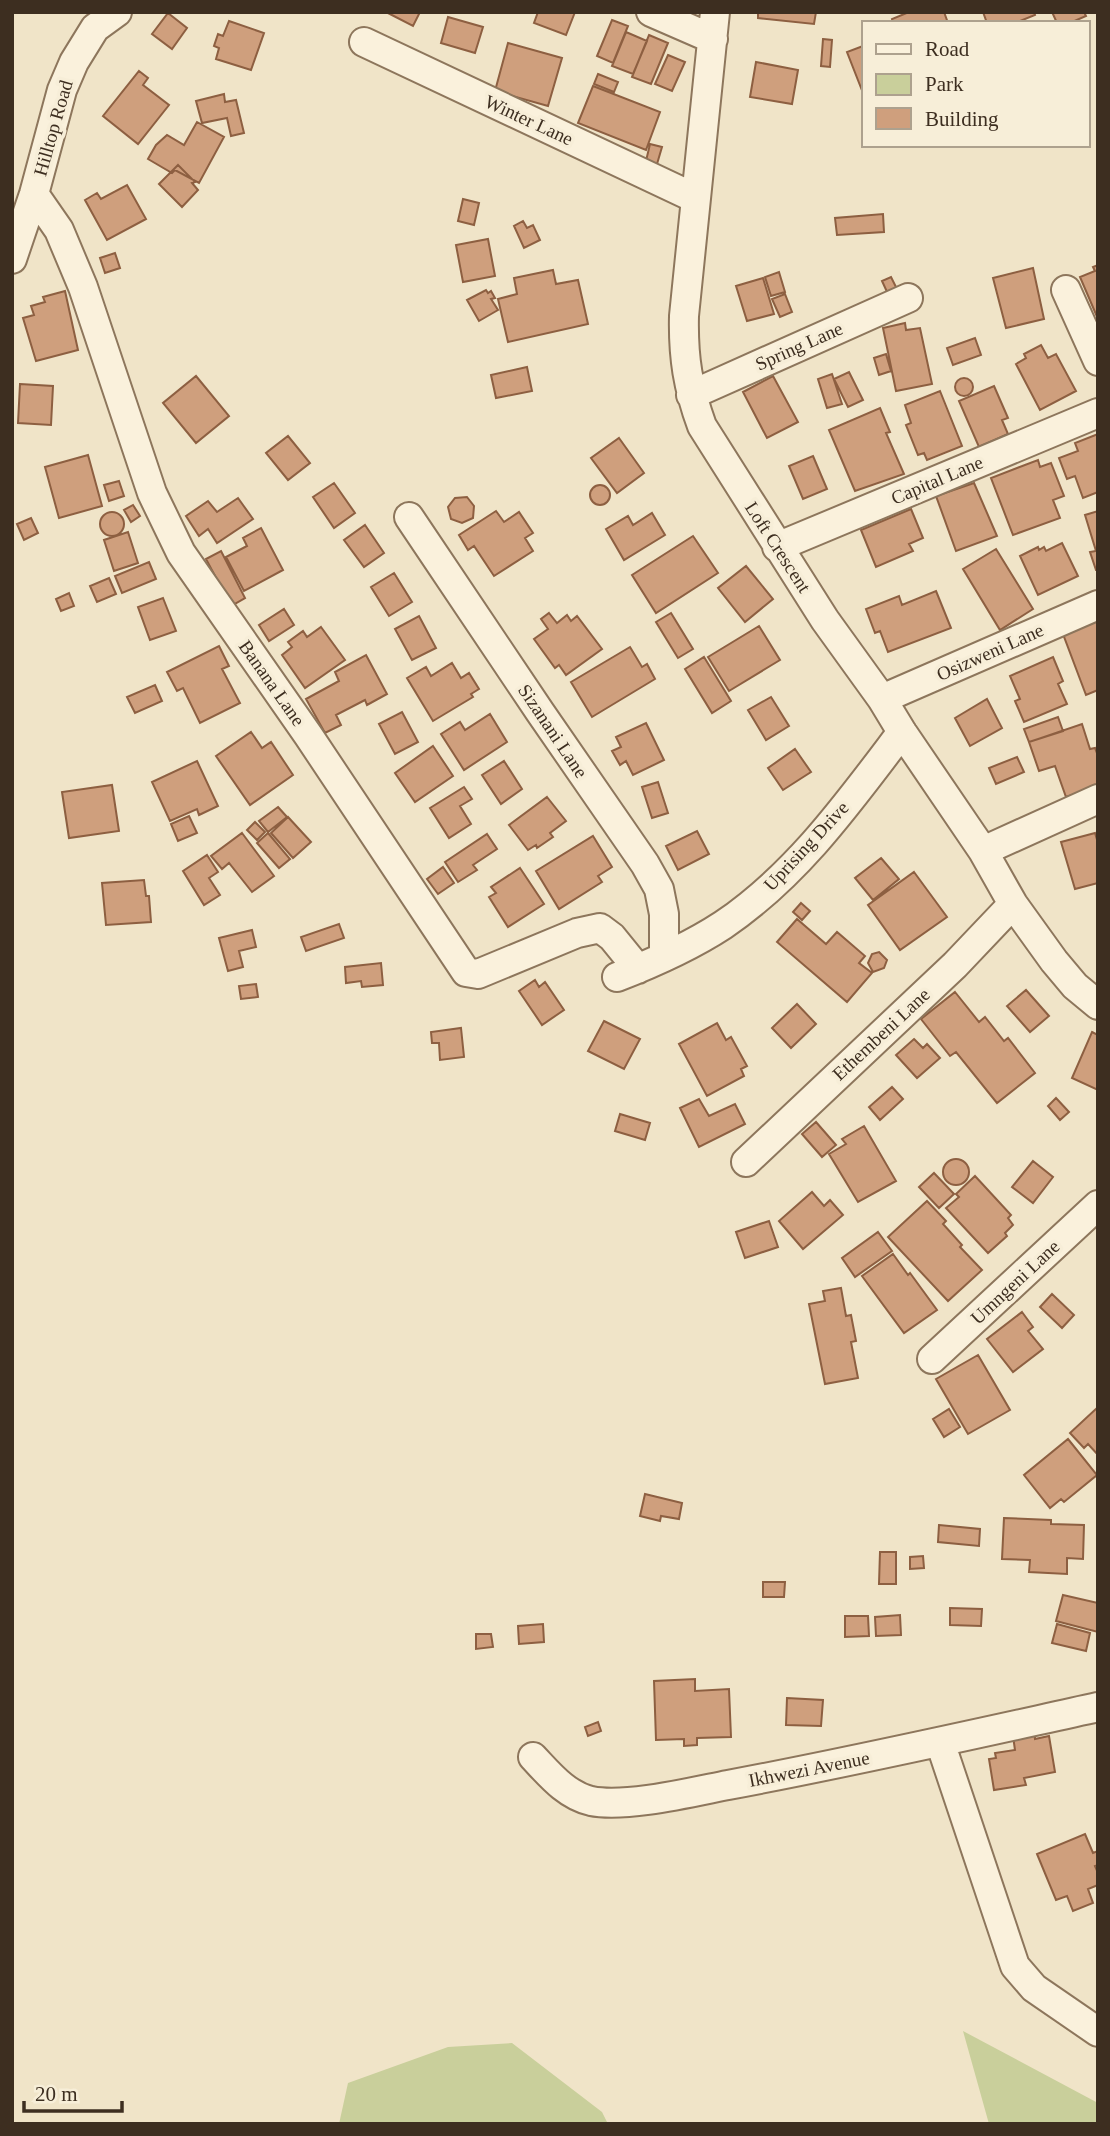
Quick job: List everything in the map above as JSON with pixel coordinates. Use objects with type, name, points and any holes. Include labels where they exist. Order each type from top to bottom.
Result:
[{"type":"street","name":"Hilltop Road","points":[[12,259],[34,194],[62,90],[74,62],[95,28],[117,12]]},
{"type":"street","points":[[651,12],[714,25]]},
{"type":"street","name":"Loft Crescent","points":[[714,25],[684,316],[683,354],[691,395],[702,426],[825,620],[882,699],[983,851],[1013,904],[1075,986],[1098,1005]]},
{"type":"street","name":"Winter Lane","points":[[364,42],[695,198]]},
{"type":"street","name":"Banana Lane","points":[[34,194],[59,230],[83,286],[152,493],[181,553],[308,735],[466,972],[478,974],[577,933],[600,928],[612,937],[627,973]]},
{"type":"street","points":[[1066,290],[1098,361]]},
{"type":"street","name":"Spring Lane","points":[[691,395],[908,298]]},
{"type":"street","name":"Capital Lane","points":[[777,547],[1098,413]]},
{"type":"street","name":"Sizanani Lane","points":[[409,517],[645,864],[659,889],[664,914],[664,956]]},
{"type":"street","name":"Osizweni Lane","points":[[882,699],[1098,605]]},
{"type":"street","name":"Uprising Drive","points":[[627,973],[722,925],[769,888],[806,853],[902,732]]},
{"type":"street","points":[[983,851],[1098,799]]},
{"type":"street","name":"Ethembeni Lane","points":[[747,1162],[955,965],[1013,904]]},
{"type":"street","name":"Umngeni Lane","points":[[932,1359],[1098,1205]]},
{"type":"street","name":"Ikhwezi Avenue","points":[[533,1756],[557,1783],[570,1792],[592,1801],[621,1801],[674,1795],[814,1769],[1098,1707]]},
{"type":"street","points":[[940,1742],[1015,1966],[1034,1987],[1098,2032]]},
{"type":"green space","points":[[963,2031],[1098,2103],[1098,2124],[989,2124]]},
{"type":"green space","points":[[512,2043],[602,2112],[608,2124],[339,2124],[348,2083],[448,2047]]},
{"type":"building","points":[[386,12],[420,12],[413,26]]},
{"type":"building","points":[[538,12],[575,12],[566,35],[534,23]]},
{"type":"building","points":[[758,12],[816,12],[814,24],[758,18]]},
{"type":"building","points":[[909,12],[944,12],[947,21],[892,21]]},
{"type":"building","points":[[983,12],[1034,12],[1035,15],[1020,21],[986,21]]},
{"type":"building","points":[[1052,12],[1084,12],[1086,16],[1075,21],[1056,21]]},
{"type":"building","points":[[168,13],[187,28],[172,49],[152,34]]},
{"type":"building","points":[[448,17],[483,27],[475,53],[441,43]]},
{"type":"building","points":[[612,20],[628,26],[613,63],[597,56]]},
{"type":"building","points":[[229,21],[264,33],[251,70],[216,59],[219,48],[214,46],[218,34],[223,36]]},
{"type":"building","points":[[626,32],[647,41],[633,74],[612,66]]},
{"type":"building","points":[[649,35],[668,43],[651,84],[632,77]]},
{"type":"building","points":[[823,39],[832,40],[830,67],[821,66]]},
{"type":"building","points":[[508,43],[562,58],[548,106],[495,91]]},
{"type":"building","points":[[862,46],[862,90],[847,52]]},
{"type":"building","points":[[668,55],[685,62],[672,91],[655,84]]},
{"type":"building","points":[[756,62],[798,70],[792,104],[750,97]]},
{"type":"building","points":[[139,71],[148,78],[143,85],[169,105],[138,144],[103,116]]},
{"type":"building","points":[[598,74],[618,82],[614,92],[594,84]]},
{"type":"building","points":[[593,86],[660,112],[646,150],[578,123]]},
{"type":"building","points":[[224,94],[225,102],[236,100],[244,133],[231,136],[227,118],[202,123],[196,101]]},
{"type":"building","points":[[197,122],[224,137],[199,183],[175,170],[172,173],[148,159],[156,145],[167,135],[184,145]]},
{"type":"building","points":[[650,144],[662,147],[657,164],[646,161]]},
{"type":"building","points":[[178,165],[195,182],[192,183],[198,190],[182,207],[159,184]]},
{"type":"building","points":[[127,185],[146,219],[107,240],[85,200],[97,193],[101,199]]},
{"type":"building","points":[[463,199],[479,203],[474,225],[458,221]]},
{"type":"building","points":[[883,214],[884,232],[837,235],[835,218]]},
{"type":"building","points":[[523,221],[527,228],[533,225],[540,240],[524,248],[514,226]]},
{"type":"building","points":[[488,239],[495,276],[463,282],[456,245]]},
{"type":"building","points":[[115,253],[120,268],[105,273],[100,258]]},
{"type":"building","points":[[1098,265],[1098,319],[1080,277],[1095,271],[1093,267]]},
{"type":"building","points":[[1033,268],[1044,319],[1006,328],[993,278]]},
{"type":"building","points":[[553,270],[556,284],[578,280],[588,324],[508,342],[498,299],[517,294],[514,278]]},
{"type":"building","points":[[779,272],[785,292],[771,296],[765,277]]},
{"type":"building","points":[[891,277],[897,289],[888,294],[882,281]]},
{"type":"building","points":[[763,278],[774,314],[747,321],[736,286]]},
{"type":"building","points":[[486,290],[488,293],[491,291],[495,298],[491,299],[498,310],[479,321],[467,300]]},
{"type":"building","points":[[65,291],[78,350],[36,361],[23,318],[34,315],[31,306],[45,302],[43,297]]},
{"type":"building","points":[[785,294],[792,312],[780,317],[772,299]]},
{"type":"building","points":[[905,323],[906,330],[920,328],[932,384],[896,391],[883,328]]},
{"type":"building","points":[[975,338],[981,355],[953,365],[947,348]]},
{"type":"building","points":[[1041,345],[1048,358],[1056,354],[1076,391],[1040,410],[1016,364],[1026,358],[1024,354]]},
{"type":"building","points":[[886,354],[891,371],[879,375],[874,358]]},
{"type":"building","points":[[527,367],[532,391],[496,398],[491,375]]},
{"type":"building","points":[[849,372],[863,400],[848,407],[834,379]]},
{"type":"building","points":[[832,374],[842,404],[827,408],[818,379]]},
{"type":"building","points":[[196,376],[229,416],[196,443],[163,403]]},
{"type":"building","points":[[773,376],[798,422],[767,438],[743,392]]},
{"type":"building","points":[[964,378],[970,381],[973,387],[970,393],[964,396],[958,393],[955,387],[958,381]]},
{"type":"building","points":[[20,384],[53,386],[51,425],[18,423]]},
{"type":"building","points":[[994,386],[1008,418],[1002,420],[1008,434],[979,447],[959,401]]},
{"type":"building","points":[[940,391],[962,446],[927,460],[924,453],[918,455],[906,425],[911,423],[905,405]]},
{"type":"building","points":[[880,408],[890,432],[886,433],[904,474],[855,491],[829,430]]},
{"type":"building","points":[[1098,434],[1098,492],[1083,498],[1075,476],[1067,479],[1059,458],[1078,451],[1075,443]]},
{"type":"building","points":[[288,436],[310,463],[288,480],[266,453]]},
{"type":"building","points":[[619,438],[644,473],[617,493],[591,458]]},
{"type":"building","points":[[88,455],[102,506],[59,518],[45,467]]},
{"type":"building","points":[[813,456],[827,489],[803,499],[789,466]]},
{"type":"building","points":[[1038,460],[1040,467],[1051,463],[1064,496],[1053,500],[1060,518],[1013,535],[991,478]]},
{"type":"building","points":[[119,481],[124,496],[109,501],[104,485]]},
{"type":"building","points":[[334,483],[355,513],[334,528],[313,497]]},
{"type":"building","points":[[974,483],[997,536],[956,551],[936,496]]},
{"type":"building","points":[[600,485],[607,488],[610,495],[607,502],[600,505],[593,502],[590,495],[593,488]]},
{"type":"building","points":[[467,497],[474,506],[473,518],[462,523],[451,519],[448,507],[455,498]]},
{"type":"building","points":[[238,498],[253,519],[217,543],[208,529],[199,536],[186,516],[208,501],[217,512]]},
{"type":"building","points":[[133,505],[140,516],[131,522],[124,510]]},
{"type":"building","points":[[911,509],[923,538],[909,544],[913,551],[876,567],[861,530]]},
{"type":"building","points":[[496,511],[504,522],[519,512],[533,533],[525,538],[533,551],[494,576],[474,546],[468,550],[459,535]]},
{"type":"building","points":[[1098,511],[1096,570],[1090,552],[1096,551],[1085,515]]},
{"type":"building","points":[[112,512],[121,515],[124,524],[121,533],[112,536],[103,533],[100,524],[103,515]]},
{"type":"building","points":[[652,513],[665,535],[624,560],[606,529],[628,516],[633,525]]},
{"type":"building","points":[[31,518],[38,533],[24,540],[17,524]]},
{"type":"building","points":[[365,525],[384,553],[364,567],[344,540]]},
{"type":"building","points":[[261,528],[283,570],[244,591],[226,557],[247,546],[243,538]]},
{"type":"building","points":[[128,532],[138,563],[114,571],[104,540]]},
{"type":"building","points":[[693,536],[718,573],[656,613],[632,575]]},
{"type":"building","points":[[1062,543],[1078,576],[1038,595],[1020,556],[1038,547],[1039,550],[1044,547],[1046,551]]},
{"type":"building","points":[[996,549],[1033,609],[1000,630],[963,569]]},
{"type":"building","points":[[221,551],[245,598],[231,606],[206,559]]},
{"type":"building","points":[[149,562],[156,579],[122,593],[115,576]]},
{"type":"building","points":[[746,566],[773,599],[745,622],[718,588]]},
{"type":"building","points":[[394,573],[412,602],[389,616],[371,587]]},
{"type":"building","points":[[109,578],[116,594],[97,602],[90,586]]},
{"type":"building","points":[[936,591],[951,628],[888,652],[880,631],[875,633],[866,609],[899,596],[902,605]]},
{"type":"building","points":[[69,593],[74,606],[61,611],[56,599]]},
{"type":"building","points":[[163,598],[176,631],[150,640],[138,607]]},
{"type":"building","points":[[284,609],[294,625],[269,641],[259,625]]},
{"type":"building","points":[[549,613],[557,623],[567,615],[571,621],[577,616],[602,649],[566,675],[559,665],[555,668],[534,639],[548,629],[541,619]]},
{"type":"building","points":[[671,613],[693,649],[678,658],[656,622]]},
{"type":"building","points":[[419,616],[436,648],[412,660],[395,629]]},
{"type":"building","points":[[1098,621],[1098,690],[1086,695],[1063,634]]},
{"type":"building","points":[[759,626],[780,660],[729,691],[708,657]]},
{"type":"building","points":[[321,627],[345,660],[305,688],[282,655],[292,647],[288,642],[303,631],[307,637]]},
{"type":"building","points":[[219,646],[229,666],[222,669],[240,703],[200,723],[183,688],[177,691],[167,672]]},
{"type":"building","points":[[630,647],[642,667],[647,664],[655,679],[592,717],[571,682]]},
{"type":"building","points":[[366,655],[387,694],[367,705],[365,700],[336,715],[341,725],[325,733],[306,699],[339,681],[335,672]]},
{"type":"building","points":[[704,657],[731,701],[712,713],[685,669]]},
{"type":"building","points":[[1053,657],[1063,681],[1058,684],[1067,704],[1024,722],[1015,701],[1020,699],[1010,676]]},
{"type":"building","points":[[452,663],[461,678],[469,673],[479,689],[471,694],[473,697],[433,721],[407,678],[426,667],[431,676]]},
{"type":"building","points":[[155,685],[162,701],[135,713],[127,697]]},
{"type":"building","points":[[771,697],[789,726],[766,740],[748,710]]},
{"type":"building","points":[[987,699],[1002,728],[970,746],[955,718]]},
{"type":"building","points":[[402,712],[418,742],[395,754],[379,724]]},
{"type":"building","points":[[490,714],[507,742],[464,770],[441,734],[460,722],[465,730]]},
{"type":"building","points":[[1058,717],[1063,731],[1029,742],[1024,729]]},
{"type":"building","points":[[646,723],[664,760],[633,775],[626,761],[620,765],[612,751],[621,747],[616,737]]},
{"type":"building","points":[[1082,724],[1090,749],[1095,748],[1098,756],[1098,787],[1066,797],[1055,766],[1039,771],[1029,742]]},
{"type":"building","points":[[251,732],[262,748],[271,742],[293,775],[250,805],[216,756]]},
{"type":"building","points":[[433,746],[453,776],[415,802],[395,773]]},
{"type":"building","points":[[795,749],[811,772],[783,790],[768,768]]},
{"type":"building","points":[[1017,757],[1024,772],[996,784],[989,768]]},
{"type":"building","points":[[197,761],[218,806],[199,815],[197,809],[170,821],[152,782]]},
{"type":"building","points":[[504,761],[522,789],[501,804],[482,775]]},
{"type":"building","points":[[658,782],[668,813],[652,818],[642,787]]},
{"type":"building","points":[[112,785],[119,831],[69,838],[62,792]]},
{"type":"building","points":[[464,787],[472,799],[460,806],[471,824],[449,838],[430,808]]},
{"type":"building","points":[[547,797],[566,821],[550,833],[553,837],[537,848],[536,845],[528,850],[509,825]]},
{"type":"building","points":[[278,807],[287,817],[268,832],[259,821]]},
{"type":"building","points":[[189,816],[197,833],[178,841],[171,824]]},
{"type":"building","points":[[288,817],[311,842],[293,858],[271,833]]},
{"type":"building","points":[[255,822],[265,832],[257,840],[247,830]]},
{"type":"building","points":[[697,831],[709,854],[678,870],[666,846]]},
{"type":"building","points":[[242,833],[274,876],[252,892],[229,863],[222,869],[211,856]]},
{"type":"building","points":[[268,833],[290,859],[279,868],[257,843]]},
{"type":"building","points":[[1095,833],[1098,843],[1098,883],[1075,889],[1061,842]]},
{"type":"building","points":[[487,834],[497,849],[473,865],[477,870],[458,882],[445,862]]},
{"type":"building","points":[[593,836],[612,867],[598,876],[602,882],[559,909],[536,871]]},
{"type":"building","points":[[207,855],[218,872],[209,878],[220,895],[204,905],[183,871]]},
{"type":"building","points":[[881,858],[899,879],[873,900],[855,878]]},
{"type":"building","points":[[443,867],[454,883],[438,894],[427,879]]},
{"type":"building","points":[[520,868],[544,904],[508,927],[489,897],[496,893],[491,887]]},
{"type":"building","points":[[914,872],[947,917],[900,950],[868,905]]},
{"type":"building","points":[[144,880],[146,896],[149,896],[151,922],[106,925],[102,883]]},
{"type":"building","points":[[801,903],[810,911],[802,920],[793,912]]},
{"type":"building","points":[[797,919],[826,944],[837,932],[865,956],[859,963],[872,973],[847,1002],[777,942]]},
{"type":"building","points":[[339,924],[344,938],[306,951],[301,937]]},
{"type":"building","points":[[252,930],[256,947],[239,951],[243,967],[228,971],[219,938]]},
{"type":"building","points":[[879,952],[887,960],[884,968],[873,972],[868,963],[872,954]]},
{"type":"building","points":[[381,963],[383,985],[362,987],[361,981],[346,983],[345,967]]},
{"type":"building","points":[[535,980],[539,987],[545,982],[564,1010],[542,1025],[519,991]]},
{"type":"building","points":[[256,984],[258,997],[241,999],[239,986]]},
{"type":"building","points":[[1026,990],[1049,1016],[1030,1032],[1007,1006]]},
{"type":"building","points":[[955,992],[979,1022],[985,1017],[1004,1041],[1008,1038],[1035,1073],[997,1103],[956,1052],[950,1056],[921,1019]]},
{"type":"building","points":[[797,1004],[816,1024],[791,1048],[772,1028]]},
{"type":"building","points":[[604,1021],[640,1039],[624,1069],[588,1051]]},
{"type":"building","points":[[717,1023],[726,1040],[731,1037],[747,1066],[741,1069],[744,1076],[707,1096],[679,1044]]},
{"type":"building","points":[[461,1028],[464,1057],[440,1060],[439,1043],[432,1043],[431,1032]]},
{"type":"building","points":[[1092,1032],[1098,1035],[1098,1090],[1072,1078]]},
{"type":"building","points":[[914,1039],[923,1048],[927,1044],[940,1058],[917,1078],[896,1055]]},
{"type":"building","points":[[892,1087],[903,1099],[880,1120],[869,1107]]},
{"type":"building","points":[[1056,1098],[1069,1112],[1060,1120],[1048,1106]]},
{"type":"building","points":[[699,1099],[709,1116],[735,1104],[745,1124],[699,1147],[680,1108]]},
{"type":"building","points":[[620,1114],[650,1123],[645,1140],[615,1131]]},
{"type":"building","points":[[816,1122],[836,1145],[822,1157],[802,1134]]},
{"type":"building","points":[[864,1126],[896,1181],[858,1202],[829,1154],[846,1144],[842,1139]]},
{"type":"building","points":[[956,1159],[965,1163],[969,1172],[965,1181],[956,1185],[947,1181],[943,1172],[947,1163]]},
{"type":"building","points":[[1033,1161],[1053,1177],[1033,1203],[1012,1187]]},
{"type":"building","points":[[934,1173],[954,1194],[939,1208],[919,1187]]},
{"type":"building","points":[[975,1176],[1011,1215],[1008,1218],[1013,1225],[1005,1233],[1007,1236],[988,1253],[946,1208],[959,1197],[956,1194]]},
{"type":"building","points":[[812,1192],[824,1206],[830,1200],[843,1215],[803,1249],[779,1221]]},
{"type":"building","points":[[927,1201],[946,1221],[943,1224],[962,1245],[960,1247],[982,1270],[948,1301],[888,1237]]},
{"type":"building","points":[[769,1221],[778,1247],[745,1258],[736,1232]]},
{"type":"building","points":[[878,1232],[892,1251],[855,1277],[842,1258]]},
{"type":"building","points":[[893,1254],[937,1310],[904,1333],[862,1276]]},
{"type":"building","points":[[841,1288],[846,1316],[851,1315],[856,1341],[851,1342],[858,1378],[825,1384],[809,1304],[825,1301],[823,1291]]},
{"type":"building","points":[[1052,1294],[1074,1315],[1062,1328],[1040,1307]]},
{"type":"building","points":[[1022,1312],[1033,1327],[1028,1331],[1043,1349],[1013,1372],[987,1339]]},
{"type":"building","points":[[978,1355],[1010,1410],[968,1434],[936,1379]]},
{"type":"building","points":[[1098,1407],[1098,1455],[1088,1444],[1084,1448],[1070,1433]]},
{"type":"building","points":[[949,1409],[960,1427],[944,1437],[933,1419]]},
{"type":"building","points":[[1068,1439],[1097,1475],[1064,1502],[1061,1499],[1050,1508],[1024,1475]]},
{"type":"building","points":[[645,1494],[682,1503],[679,1519],[661,1516],[660,1521],[640,1516]]},
{"type":"building","points":[[1004,1518],[1051,1520],[1051,1524],[1084,1525],[1083,1559],[1067,1558],[1067,1574],[1029,1572],[1030,1560],[1002,1559]]},
{"type":"building","points":[[939,1525],[980,1529],[979,1546],[938,1542]]},
{"type":"building","points":[[880,1552],[896,1552],[896,1584],[879,1584]]},
{"type":"building","points":[[923,1556],[924,1568],[910,1569],[910,1557]]},
{"type":"building","points":[[763,1582],[785,1582],[784,1597],[763,1597]]},
{"type":"building","points":[[1063,1595],[1098,1603],[1098,1632],[1056,1621]]},
{"type":"building","points":[[950,1608],[982,1609],[981,1626],[950,1625]]},
{"type":"building","points":[[900,1615],[901,1635],[876,1636],[875,1617]]},
{"type":"building","points":[[845,1616],[868,1616],[869,1636],[845,1637]]},
{"type":"building","points":[[543,1624],[544,1642],[519,1644],[518,1626]]},
{"type":"building","points":[[1057,1624],[1090,1633],[1086,1651],[1052,1643]]},
{"type":"building","points":[[476,1634],[491,1634],[493,1647],[476,1649]]},
{"type":"building","points":[[695,1679],[695,1691],[729,1689],[731,1737],[697,1738],[697,1745],[684,1746],[684,1739],[656,1740],[654,1681]]},
{"type":"building","points":[[787,1698],[823,1700],[821,1726],[786,1725]]},
{"type":"building","points":[[598,1722],[601,1731],[588,1736],[585,1727]]},
{"type":"building","points":[[1034,1732],[1035,1739],[1049,1736],[1055,1772],[1024,1778],[1026,1785],[994,1790],[989,1759],[996,1758],[995,1753],[1015,1750],[1013,1736]]},
{"type":"building","points":[[1085,1834],[1093,1853],[1098,1851],[1098,1865],[1095,1866],[1098,1885],[1088,1889],[1093,1903],[1073,1911],[1067,1896],[1056,1900],[1037,1854]]}]
